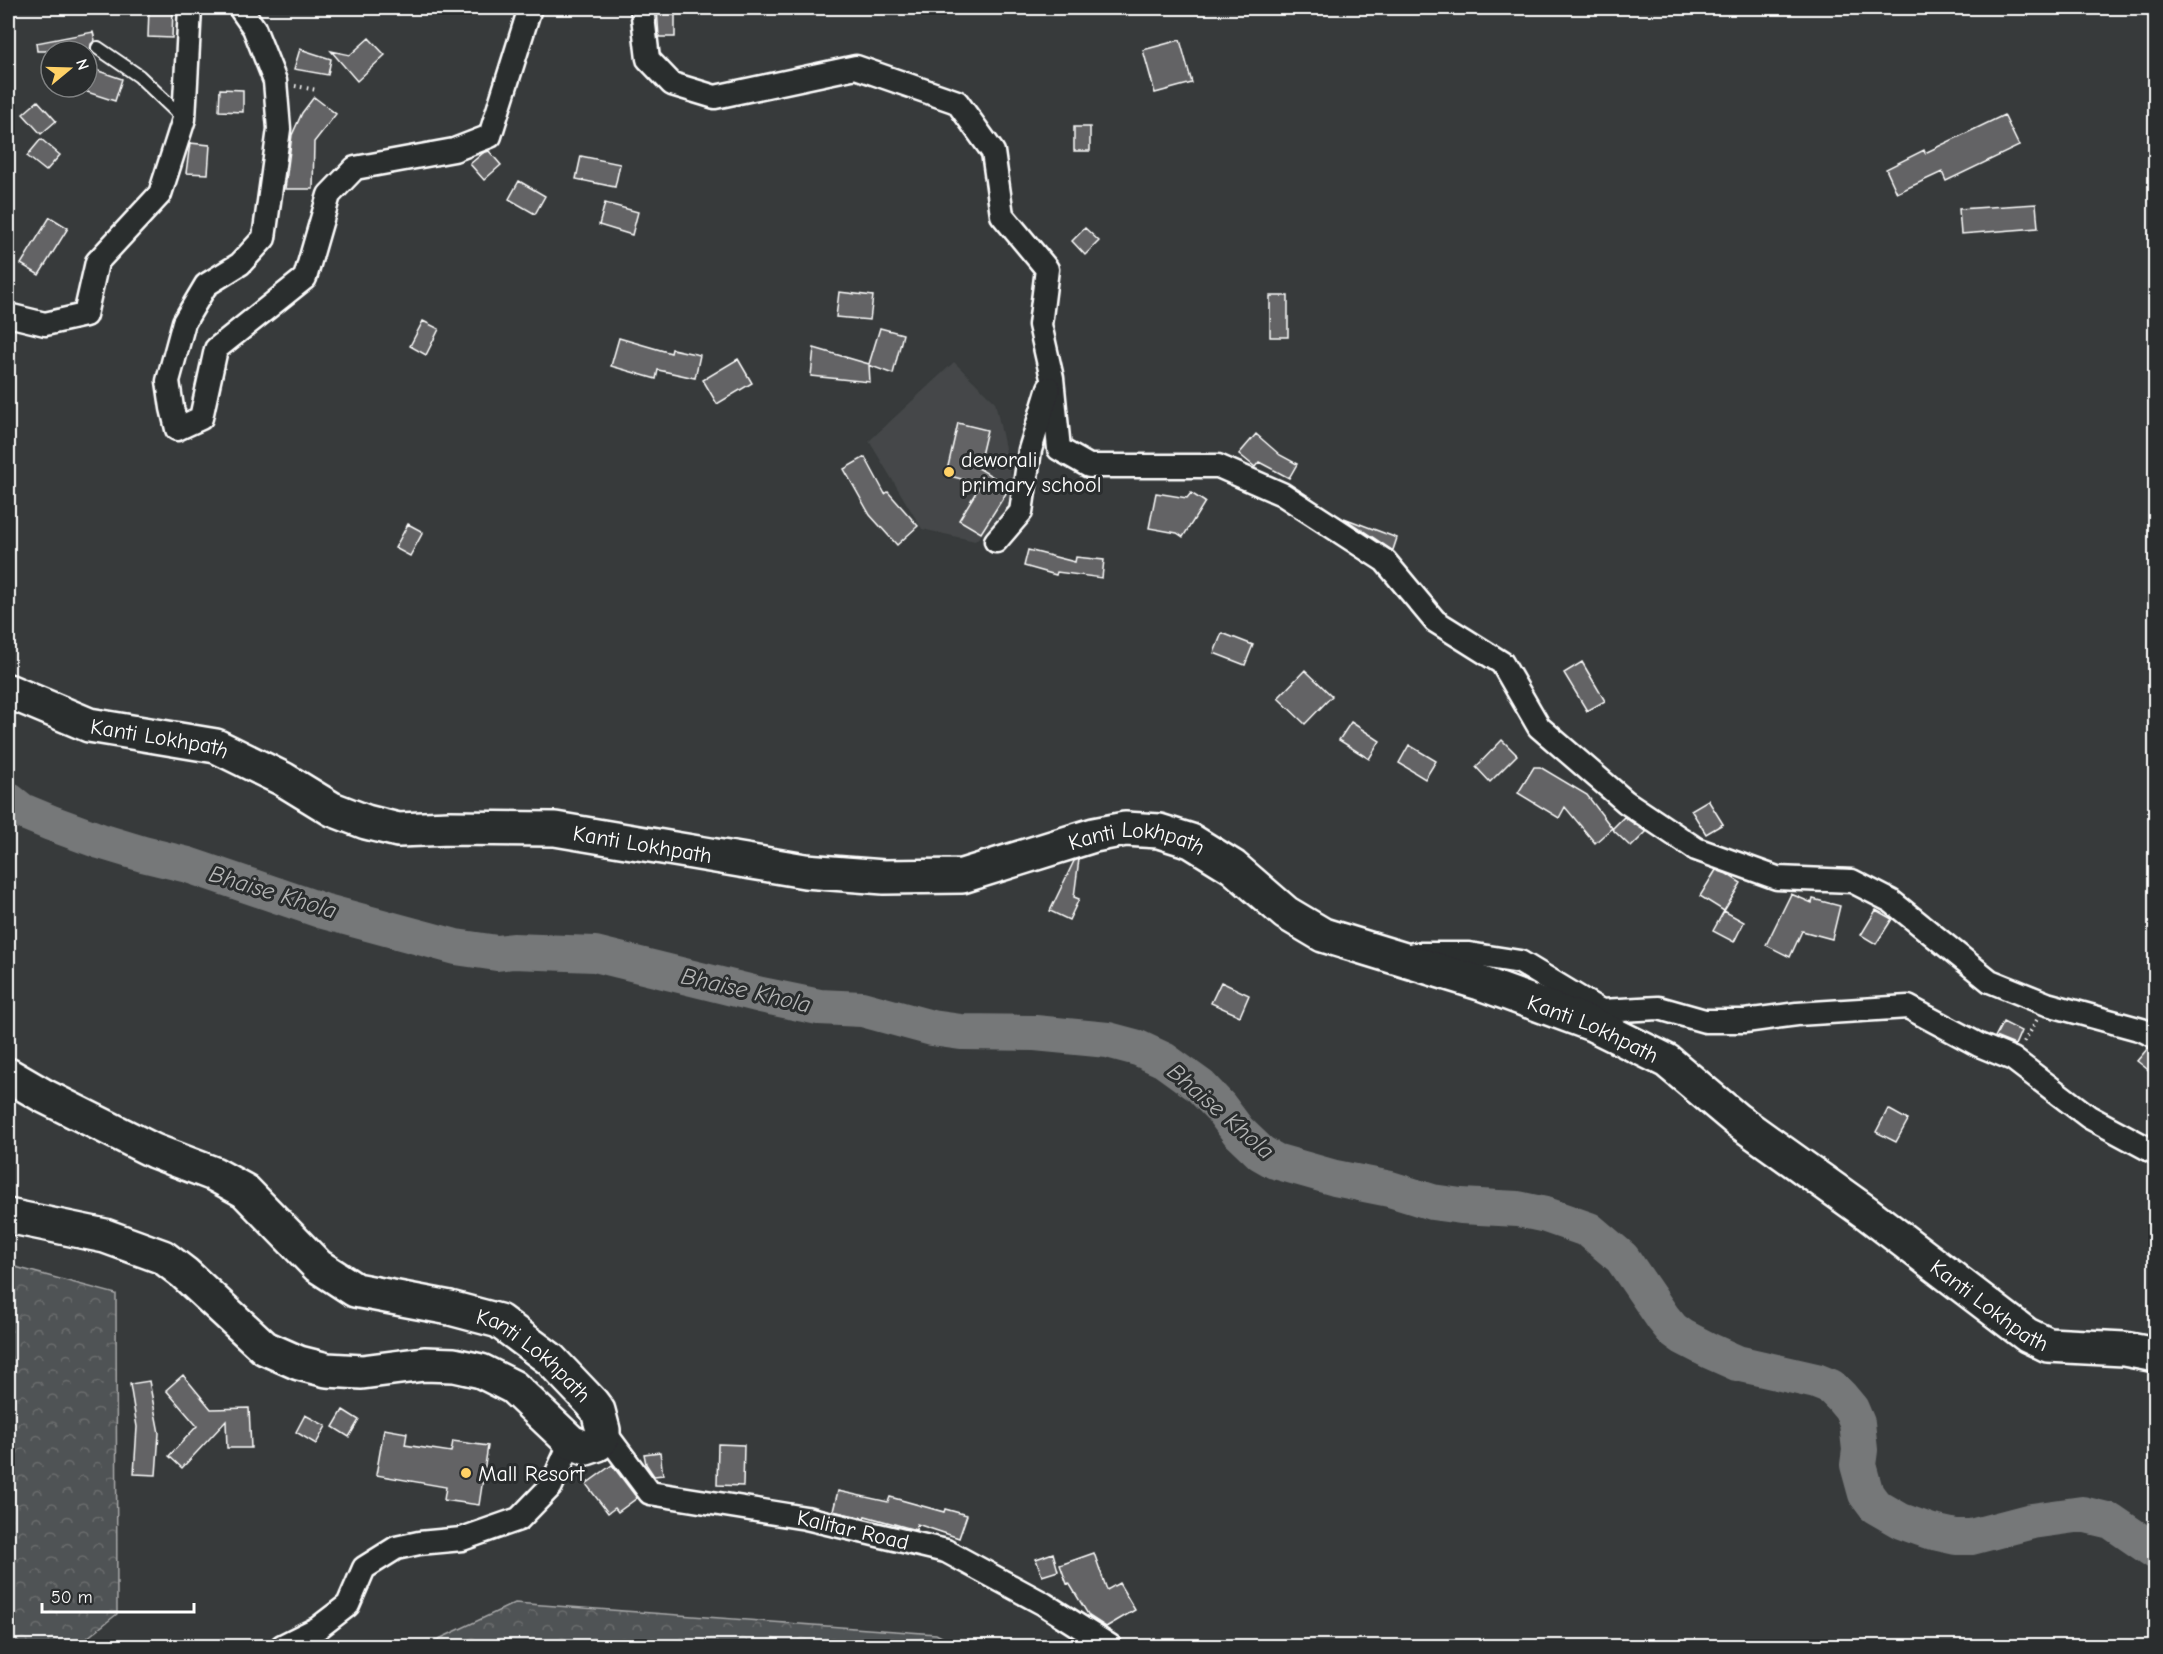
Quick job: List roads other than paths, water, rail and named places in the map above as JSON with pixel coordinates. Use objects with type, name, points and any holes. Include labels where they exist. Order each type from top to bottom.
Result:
[{"type":"main road","name":"Kanti Lokhpath","points":[[8,691],[89,725],[216,746],[283,779],[332,809],[366,822],[398,830],[555,829],[805,871],[884,877],[962,876],[1094,835],[1125,829],[1159,831],[1191,841],[1233,867],[1286,913],[1323,935],[1480,983],[1592,1024],[1667,1061],[1737,1119],[1876,1220],[2027,1335],[2048,1346],[2124,1348],[2156,1355]]},
{"type":"main road","name":"Kanti Lokhpath","points":[[8,1075],[44,1096],[154,1150],[214,1174],[245,1191],[318,1266],[355,1290],[450,1308],[499,1321],[550,1359],[592,1403],[602,1422],[603,1437],[598,1444],[592,1447],[579,1447],[513,1387],[482,1371],[454,1365],[424,1364],[362,1372],[327,1371],[299,1363],[265,1348],[184,1273],[163,1257],[105,1236],[8,1216]]},
{"type":"street","points":[[8,315],[45,324],[85,315],[97,262],[160,194],[184,119],[190,8]]},
{"type":"street","points":[[240,8],[255,27],[275,81],[279,129],[264,238],[240,264],[206,285],[184,322],[168,381],[177,429],[201,418],[216,349],[304,278],[329,195],[355,168],[454,150],[489,136],[530,8]]},
{"type":"street","points":[[642,8],[648,59],[672,84],[704,94],[716,97],[856,67],[957,102],[993,152],[1002,215],[1047,269],[1040,326],[1052,378],[1059,449],[1089,466],[1218,466],[1282,494],[1385,561],[1435,621],[1502,663],[1539,727],[1626,802],[1696,849],[1776,878],[1852,882],[1891,901],[1990,981],[2047,1004],[2142,1030],[2156,1037]]},
{"type":"street","points":[[996,541],[1021,512],[1030,450],[1052,378]]},
{"type":"street","points":[[1384,954],[1469,954],[1520,962],[1601,1011],[1659,1008],[1705,1021],[1744,1021],[1797,1014],[1908,1007],[1979,1045],[2013,1059],[2089,1117],[2156,1153]]},
{"type":"street","name":"Kalitar Road","points":[[603,1430],[650,1493],[806,1518],[946,1551],[1044,1604],[1110,1647]]},
{"type":"street","points":[[282,1647],[318,1628],[348,1605],[364,1568],[396,1548],[419,1543],[462,1539],[519,1519],[551,1486],[571,1442]]},
{"type":"lane","points":[[99,49],[139,76],[184,119]]},
{"type":"waterway","name":"Bhaise Khola","points":[[8,800],[22,811],[100,841],[188,865],[323,911],[456,947],[497,953],[513,951],[595,954],[761,995],[819,1007],[862,1009],[932,1028],[961,1032],[1035,1033],[1108,1040],[1138,1048],[1164,1060],[1200,1086],[1238,1131],[1261,1153],[1275,1161],[1335,1178],[1390,1189],[1432,1202],[1518,1209],[1546,1215],[1589,1230],[1622,1258],[1663,1318],[1683,1337],[1737,1363],[1816,1381],[1831,1387],[1851,1409],[1857,1423],[1860,1450],[1858,1465],[1866,1494],[1875,1506],[1901,1521],[1929,1531],[1956,1537],[1971,1537],[2032,1521],[2082,1514],[2111,1521],[2156,1552]]},
{"type":"place","name":"deworali primary school","points":[[949,472]]},
{"type":"place","name":"Mall Resort","points":[[466,1473]]}]
